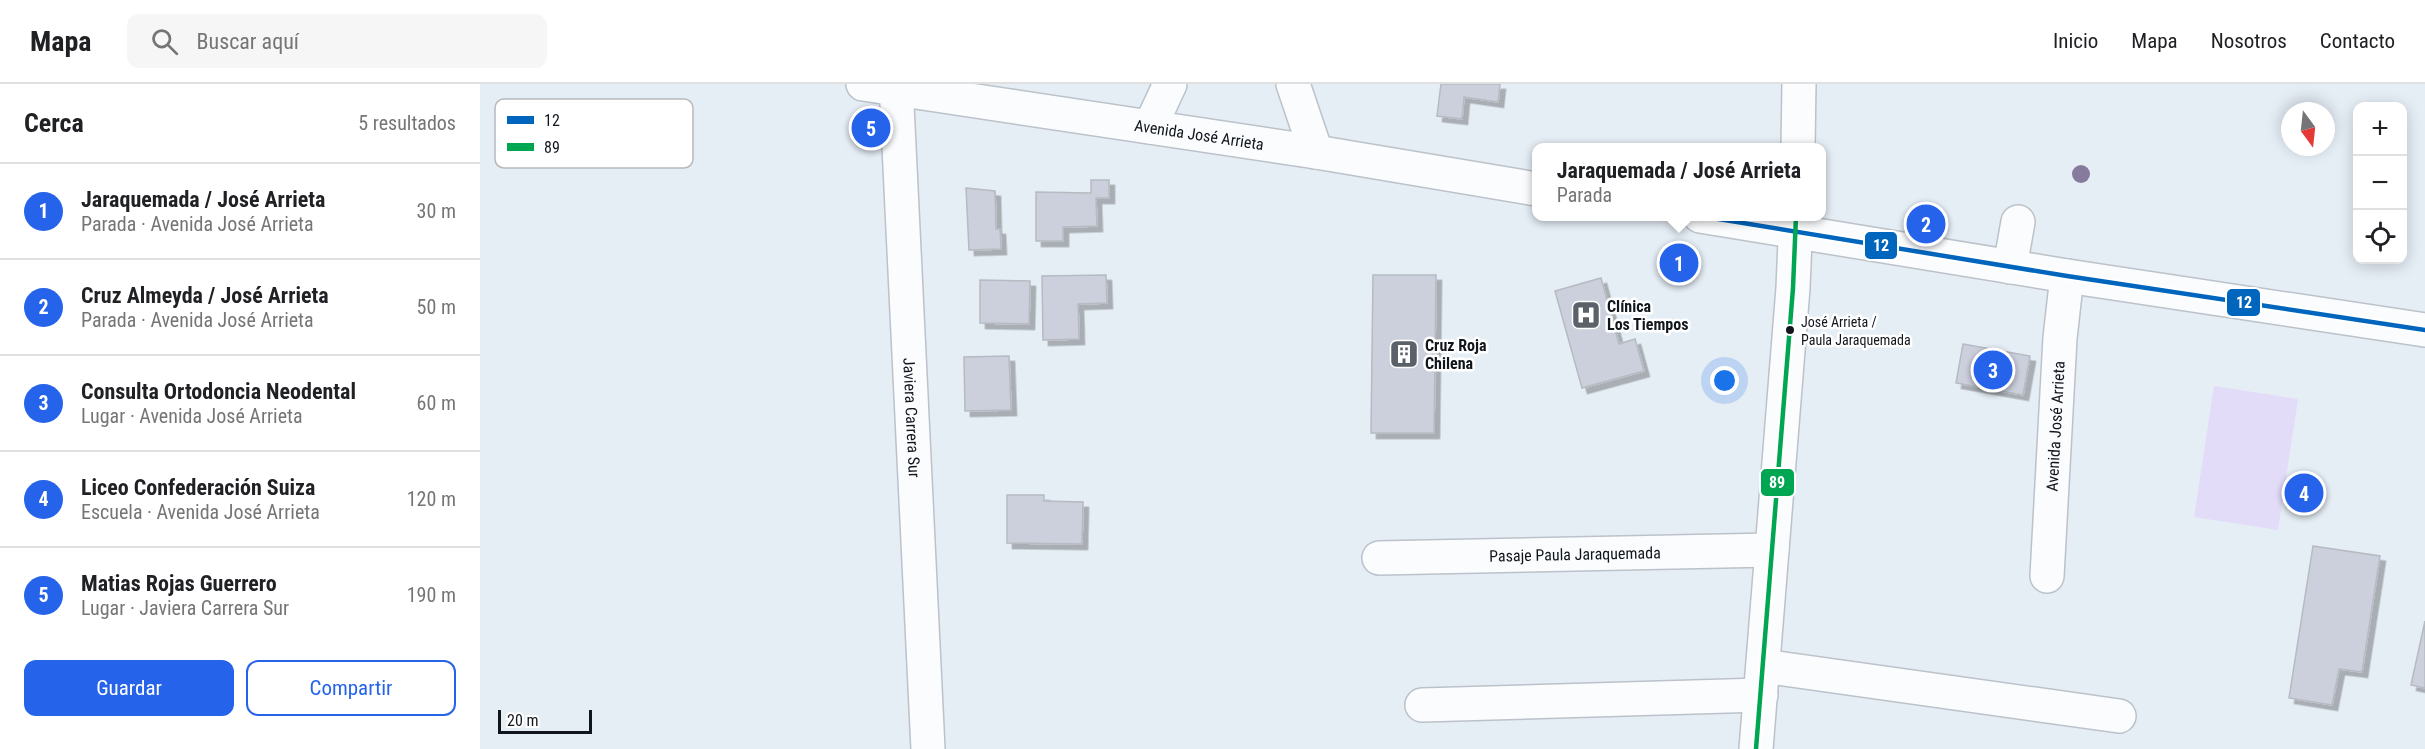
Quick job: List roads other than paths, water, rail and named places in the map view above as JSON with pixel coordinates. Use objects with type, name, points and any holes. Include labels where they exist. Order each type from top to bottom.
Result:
[{"type":"street","name":"Avenida José Arrieta","points":[[863,84],[896,86],[1532,188]]},
{"type":"street","points":[[1150,127],[1170,84]]},
{"type":"street","points":[[1293,84],[1316,152]]},
{"type":"street","points":[[1798,143],[1799,84]]},
{"type":"street","name":"Javiera Carrera Sur","points":[[896,86],[928,749]]},
{"type":"street","points":[[1753,221],[1796,225],[2010,267],[2425,330]]},
{"type":"street","points":[[2010,267],[2018,222]]},
{"type":"street","points":[[1756,749],[1773,550],[1796,225]]},
{"type":"street","name":"Avenida José Arrieta","points":[[2047,576],[2060,339],[2067,276]]},
{"type":"street","name":"Pasaje Paula Jaraquemada","points":[[1379,558],[1773,550]]},
{"type":"street","points":[[1422,705],[1762,680],[2119,716]]},
{"type":"place","name":"Matias Rojas Guerrero","points":[[871,128]]},
{"type":"place","name":"Cruz Almeyda / José Arrieta","points":[[1926,224]]},
{"type":"place","name":"Jaraquemada / José Arrieta","points":[[1679,263]]},
{"type":"place","name":"Clínica Los Tiempos","points":[[1586,315]]},
{"type":"place","name":"José Arrieta / Paula Jaraquemada","points":[[1790,330]]},
{"type":"place","name":"Cruz Roja Chilena","points":[[1404,354]]},
{"type":"place","name":"Consulta Ortodoncia Neodental","points":[[1993,370]]},
{"type":"place","name":"Liceo Confederación Suiza","points":[[2304,493]]}]
